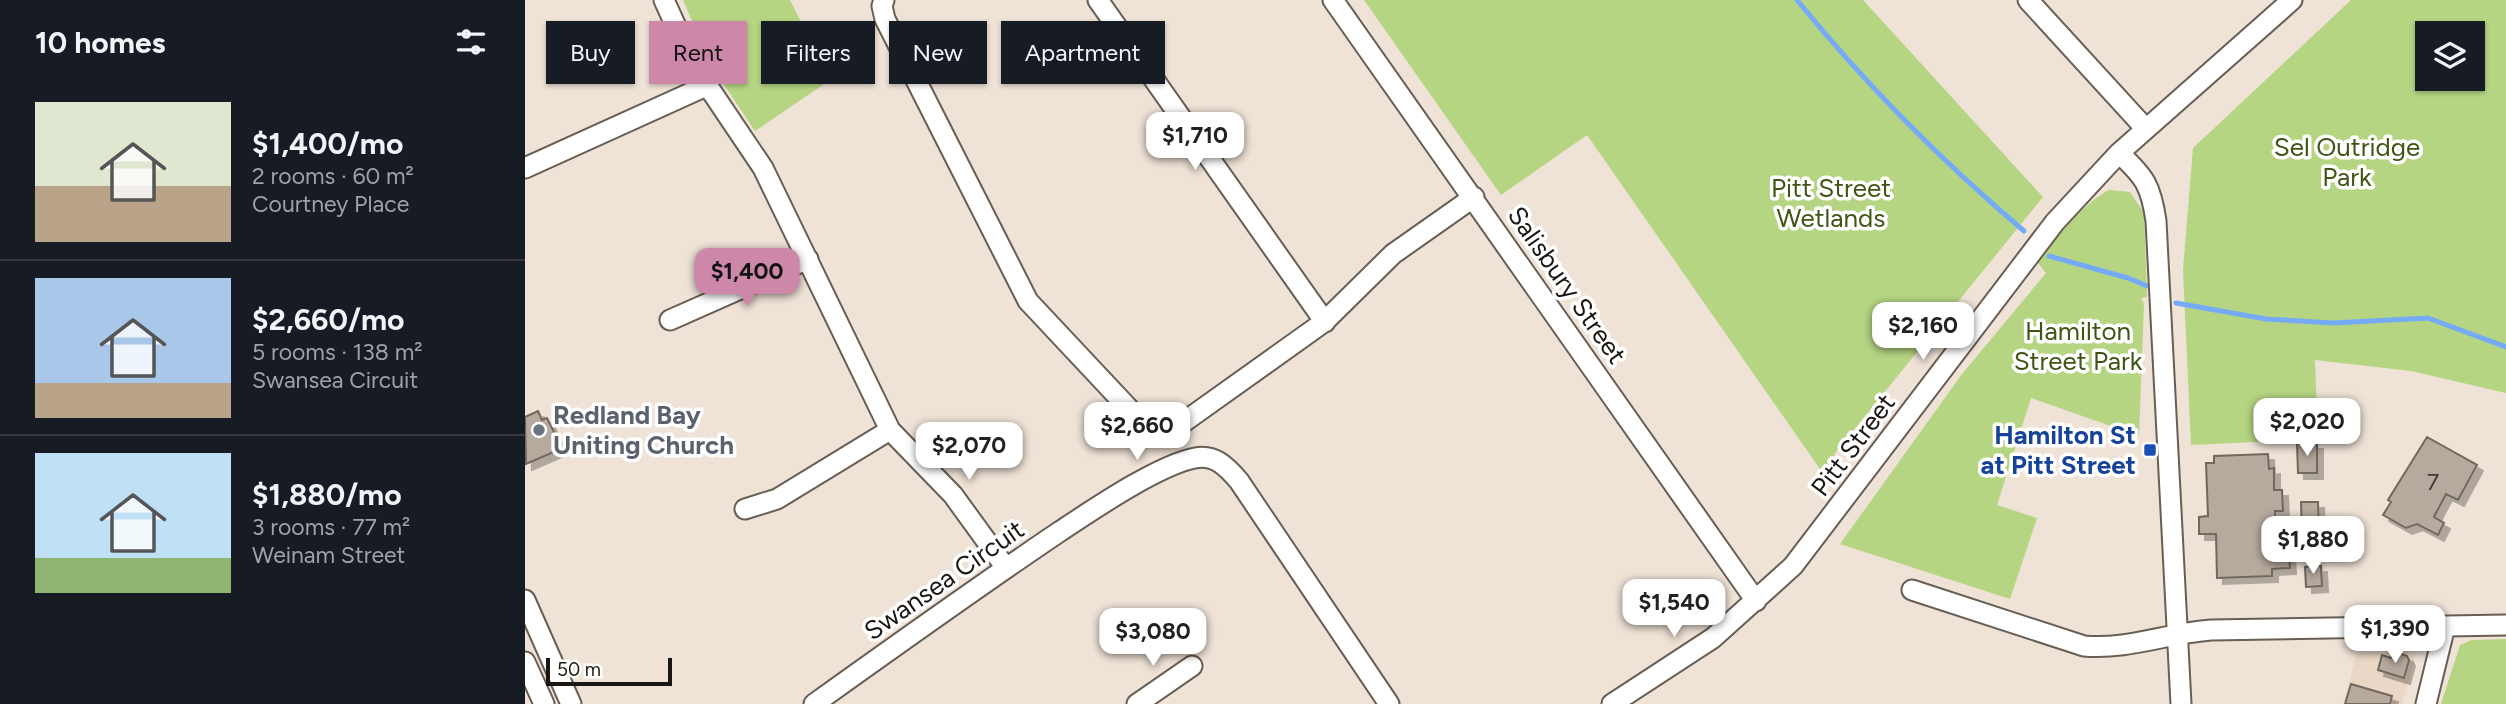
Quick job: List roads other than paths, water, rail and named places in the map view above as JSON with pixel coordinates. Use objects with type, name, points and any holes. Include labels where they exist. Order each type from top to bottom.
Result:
[{"type":"street","points":[[664,0],[706,86],[763,168],[890,430],[953,495],[1006,568]]},
{"type":"street","points":[[884,0],[882,6],[885,19],[1028,301],[1149,430],[1167,434],[1325,321],[1393,254],[1474,197]]},
{"type":"street","points":[[1098,0],[1325,321]]},
{"type":"street","name":"Salisbury Street","points":[[1333,0],[1756,601]]},
{"type":"street","points":[[2028,0],[2146,129]]},
{"type":"street","name":"Pitt Street","points":[[1612,704],[1713,638],[1793,566],[2055,222],[2119,153],[2292,0]]},
{"type":"street","points":[[525,167],[706,86]]},
{"type":"street","points":[[2119,153],[2146,181],[2152,193],[2156,221],[2181,704]]},
{"type":"street","points":[[670,320],[808,259]]},
{"type":"street","points":[[745,509],[777,499],[890,430]]},
{"type":"street","name":"Swansea Circuit","points":[[814,704],[1102,503],[1179,464],[1195,458],[1209,458],[1225,465],[1239,481],[1388,704]]},
{"type":"street","points":[[1912,590],[2084,646],[2116,647],[2178,633],[2506,625]]},
{"type":"street","points":[[525,600],[571,704]]},
{"type":"street","points":[[2425,704],[2445,626]]},
{"type":"street","points":[[525,662],[544,704]]},
{"type":"street","points":[[1150,700],[1192,666]]},
{"type":"waterway","points":[[1797,0],[1905,121],[2024,231]]},
{"type":"waterway","points":[[2049,256],[2147,286]]},
{"type":"waterway","points":[[2176,303],[2266,319],[2333,323],[2428,318],[2506,347]]},
{"type":"place","name":"Redland Bay Uniting Church","points":[[539,430]]},
{"type":"place","name":"Hamilton St at Pitt Street","points":[[2150,450]]},
{"type":"park label","name":"Sel Outridge Park","points":[[2347,162]]},
{"type":"park label","name":"Pitt Street Wetlands","points":[[1831,203]]},
{"type":"park label","name":"Hamilton Street Park","points":[[2078,346]]}]
